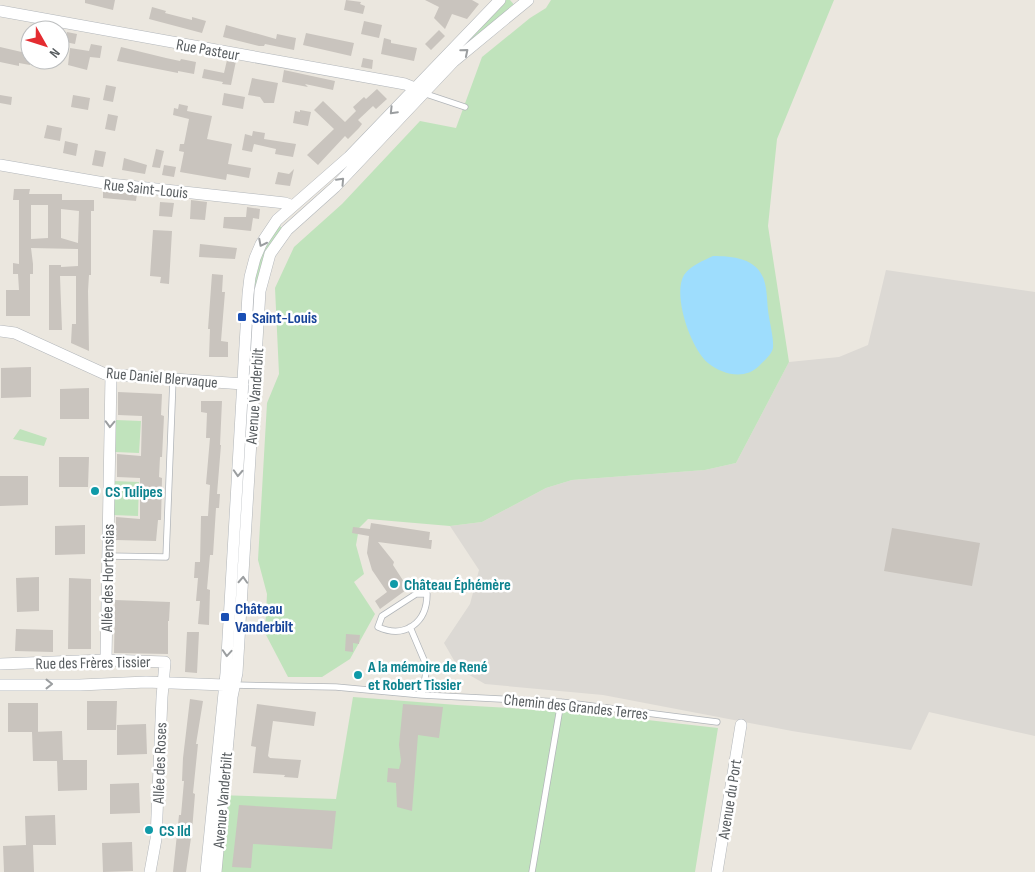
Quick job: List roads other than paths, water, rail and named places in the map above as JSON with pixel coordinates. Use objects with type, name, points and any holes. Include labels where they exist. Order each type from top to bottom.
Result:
[{"type":"street","name":"Avenue Vanderbilt","points":[[216,872],[229,685],[230,619],[249,384],[260,291],[266,264],[280,238],[335,187],[500,0]]},
{"type":"street","name":"Avenue Vanderbilt","points":[[249,384],[248,294],[252,268],[261,244],[268,232],[277,220],[349,157],[419,91],[528,0]]},
{"type":"street","name":"Rue Pasteur","points":[[0,11],[405,84],[419,91]]},
{"type":"street","name":"Rue Saint-Louis","points":[[0,166],[93,182],[284,203],[292,206]]},
{"type":"street","name":"Rue Daniel Blervaque","points":[[0,331],[15,333],[104,374],[249,384]]},
{"type":"street","name":"Allée des Hortensias","points":[[106,660],[111,375]]},
{"type":"street","name":"Rue des Frères Tissier","points":[[0,664],[106,660],[165,662],[163,679]]},
{"type":"street","name":"Rue des Frères Tissier","points":[[0,685],[163,679],[229,685]]},
{"type":"street","name":"Allée des Roses","points":[[150,872],[156,839],[163,679]]},
{"type":"street","name":"Avenue Vanderbilt","points":[[206,872],[229,685]]},
{"type":"street","name":"Avenue du Port","points":[[717,872],[742,725]]},
{"type":"lane","points":[[419,91],[465,107]]},
{"type":"lane","points":[[292,206],[304,214]]},
{"type":"lane","points":[[107,556],[166,557],[173,379]]},
{"type":"lane","points":[[416,594],[427,594],[424,614],[410,627],[403,631],[388,632],[378,627],[382,616],[416,594]]},
{"type":"lane","points":[[410,627],[428,667],[422,695]]},
{"type":"lane","name":"Chemin des Grandes Terres","points":[[229,685],[336,687],[422,695],[561,702],[717,722]]},
{"type":"lane","points":[[532,872],[561,702]]},
{"type":"water","points":[[713,256],[736,258],[750,263],[761,273],[764,280],[773,348],[759,366],[747,373],[727,373],[708,363],[695,346],[685,321],[680,295],[684,275],[694,266]]},
{"type":"place","name":"Saint-Louis","points":[[242,317]]},
{"type":"place","name":"CS Tulipes","points":[[95,491]]},
{"type":"place","name":"Château Éphémère","points":[[394,584]]},
{"type":"place","name":"Château Vanderbilt","points":[[225,617]]},
{"type":"place","name":"A la mémoire de René et Robert Tissier","points":[[358,675]]},
{"type":"place","name":"CS Ild","points":[[149,830]]}]
